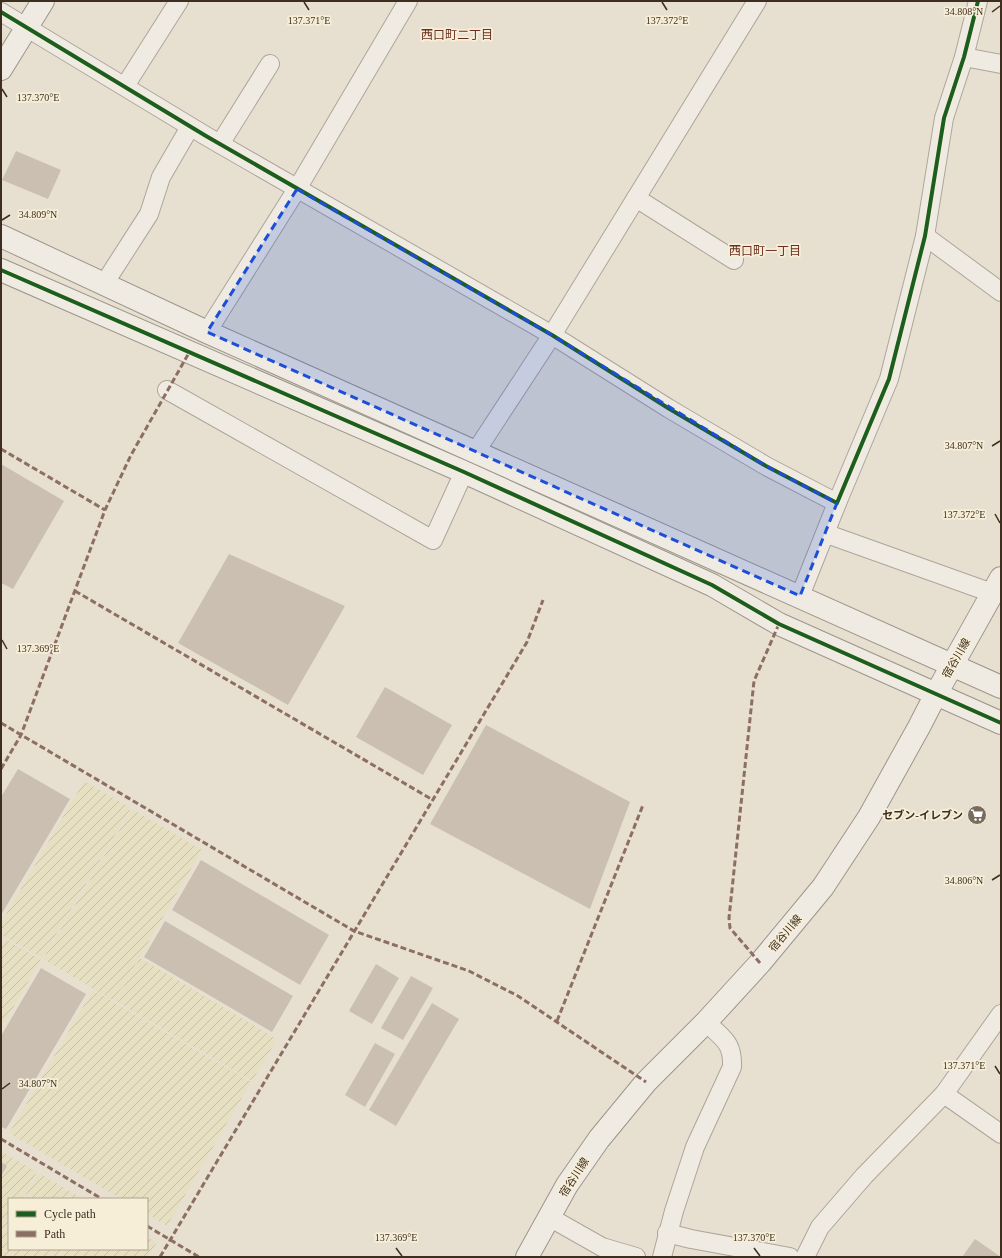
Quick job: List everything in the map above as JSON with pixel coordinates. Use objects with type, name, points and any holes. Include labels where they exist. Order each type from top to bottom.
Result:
[{"type":"street","points":[[1,69],[43,1]]},
{"type":"street","points":[[125,86],[179,1]]},
{"type":"street","points":[[207,332],[297,189],[408,1]]},
{"type":"street","points":[[476,451],[552,335],[757,1]]},
{"type":"street","points":[[800,596],[889,379],[925,236],[944,118],[964,56],[978,1]]},
{"type":"street","points":[[1,12],[125,86],[190,127],[552,335],[674,412],[766,466],[838,503]]},
{"type":"street","points":[[964,56],[1001,64]]},
{"type":"street","points":[[220,144],[270,64]]},
{"type":"street","points":[[104,284],[149,214],[161,177],[190,127]]},
{"type":"street","points":[[636,198],[734,260]]},
{"type":"street","points":[[1,236],[207,332],[1001,687]]},
{"type":"street","points":[[925,236],[1001,292]]},
{"type":"street","points":[[1,270],[464,472],[712,586],[779,624],[1001,723]]},
{"type":"street","points":[[167,390],[433,540],[464,472]]},
{"type":"street","points":[[826,534],[997,585]]},
{"type":"street","name":"宿谷川線","points":[[527,1257],[567,1185],[599,1139],[646,1082],[706,1022],[760,963],[823,887],[870,817],[997,585]]},
{"type":"street","points":[[805,1257],[820,1227],[864,1176],[944,1094],[1001,1014]]},
{"type":"street","points":[[662,1257],[667,1233],[695,1147],[732,1067],[732,1053],[728,1043],[706,1022]]},
{"type":"street","points":[[944,1094],[1001,1134]]},
{"type":"street","points":[[549,1217],[602,1247],[636,1257]]},
{"type":"street","points":[[667,1233],[691,1239],[790,1257]]},
{"type":"highlighted area","points":[[297,189],[552,335],[766,466],[837,503],[800,596],[207,332]]},
{"type":"shaded area","points":[[84,781],[131,808],[42,958],[1,935],[1,923]]},
{"type":"shaded area","points":[[132,809],[202,850],[114,1001],[43,959]]},
{"type":"shaded area","points":[[5,939],[41,960],[1,1028],[1,946]]},
{"type":"shaded area","points":[[140,958],[277,1039],[252,1081],[115,1001]]},
{"type":"shaded area","points":[[93,990],[251,1082],[167,1226],[148,1215],[148,1198],[119,1198],[9,1133]]},
{"type":"shaded area","points":[[1,1151],[37,1172],[23,1198],[8,1198],[8,1223],[1,1234]]},
{"type":"shaded area","points":[[39,1173],[81,1198],[24,1198]]},
{"type":"shaded area","points":[[8,1225],[8,1250],[61,1250],[57,1257],[1,1257],[1,1236]]},
{"type":"shaded area","points":[[148,1238],[157,1242],[148,1257],[59,1257],[63,1250],[148,1250]]},
{"type":"building","points":[[16,151],[61,170],[48,199],[2,180]]},
{"type":"building","points":[[1,464],[64,501],[13,589],[1,583]]},
{"type":"building","points":[[229,554],[345,606],[288,705],[178,643]]},
{"type":"building","points":[[385,687],[452,725],[423,775],[356,737]]},
{"type":"building","points":[[486,725],[630,802],[590,909],[430,824]]},
{"type":"building","points":[[18,769],[70,799],[1,915],[1,797]]},
{"type":"building","points":[[201,860],[329,935],[300,985],[172,910]]},
{"type":"building","points":[[165,921],[293,996],[272,1032],[144,957]]},
{"type":"building","points":[[376,964],[399,978],[372,1024],[349,1011]]},
{"type":"building","points":[[41,968],[86,994],[6,1129],[1,1127],[1,1036]]},
{"type":"building","points":[[411,976],[433,988],[403,1040],[381,1028]]},
{"type":"building","points":[[432,1003],[459,1019],[396,1126],[369,1110]]},
{"type":"building","points":[[375,1043],[395,1054],[365,1107],[345,1095]]},
{"type":"building","points":[[1,1162],[7,1166],[1,1176]]},
{"type":"building","points":[[975,1239],[1001,1257],[962,1257]]},
{"type":"marked path","points":[[1,769],[21,735],[105,510],[131,455],[190,351]]},
{"type":"marked path","points":[[1,449],[105,510]]},
{"type":"marked path","points":[[75,591],[433,800]]},
{"type":"marked path","points":[[160,1257],[527,642],[543,600]]},
{"type":"marked path","points":[[760,963],[730,928],[729,918],[754,681],[779,624]]},
{"type":"marked path","points":[[1,723],[354,931],[469,971],[518,996],[646,1082]]},
{"type":"marked path","points":[[557,1021],[643,805]]},
{"type":"marked path","points":[[1,1139],[100,1198]]},
{"type":"marked path","points":[[148,1227],[199,1257]]},
{"type":"cycle path","points":[[1,12],[206,136],[552,335],[668,408],[766,466],[837,503],[889,379],[925,236],[944,118],[964,57],[978,1]]},
{"type":"cycle path","points":[[1,270],[464,472],[712,585],[779,624],[1001,723]]},
{"type":"place","name":"セブン-イレブン","points":[[977,815]]},
{"type":"district","name":"西口町二丁目","points":[[457,35]]},
{"type":"district","name":"西口町一丁目","points":[[765,251]]}]
